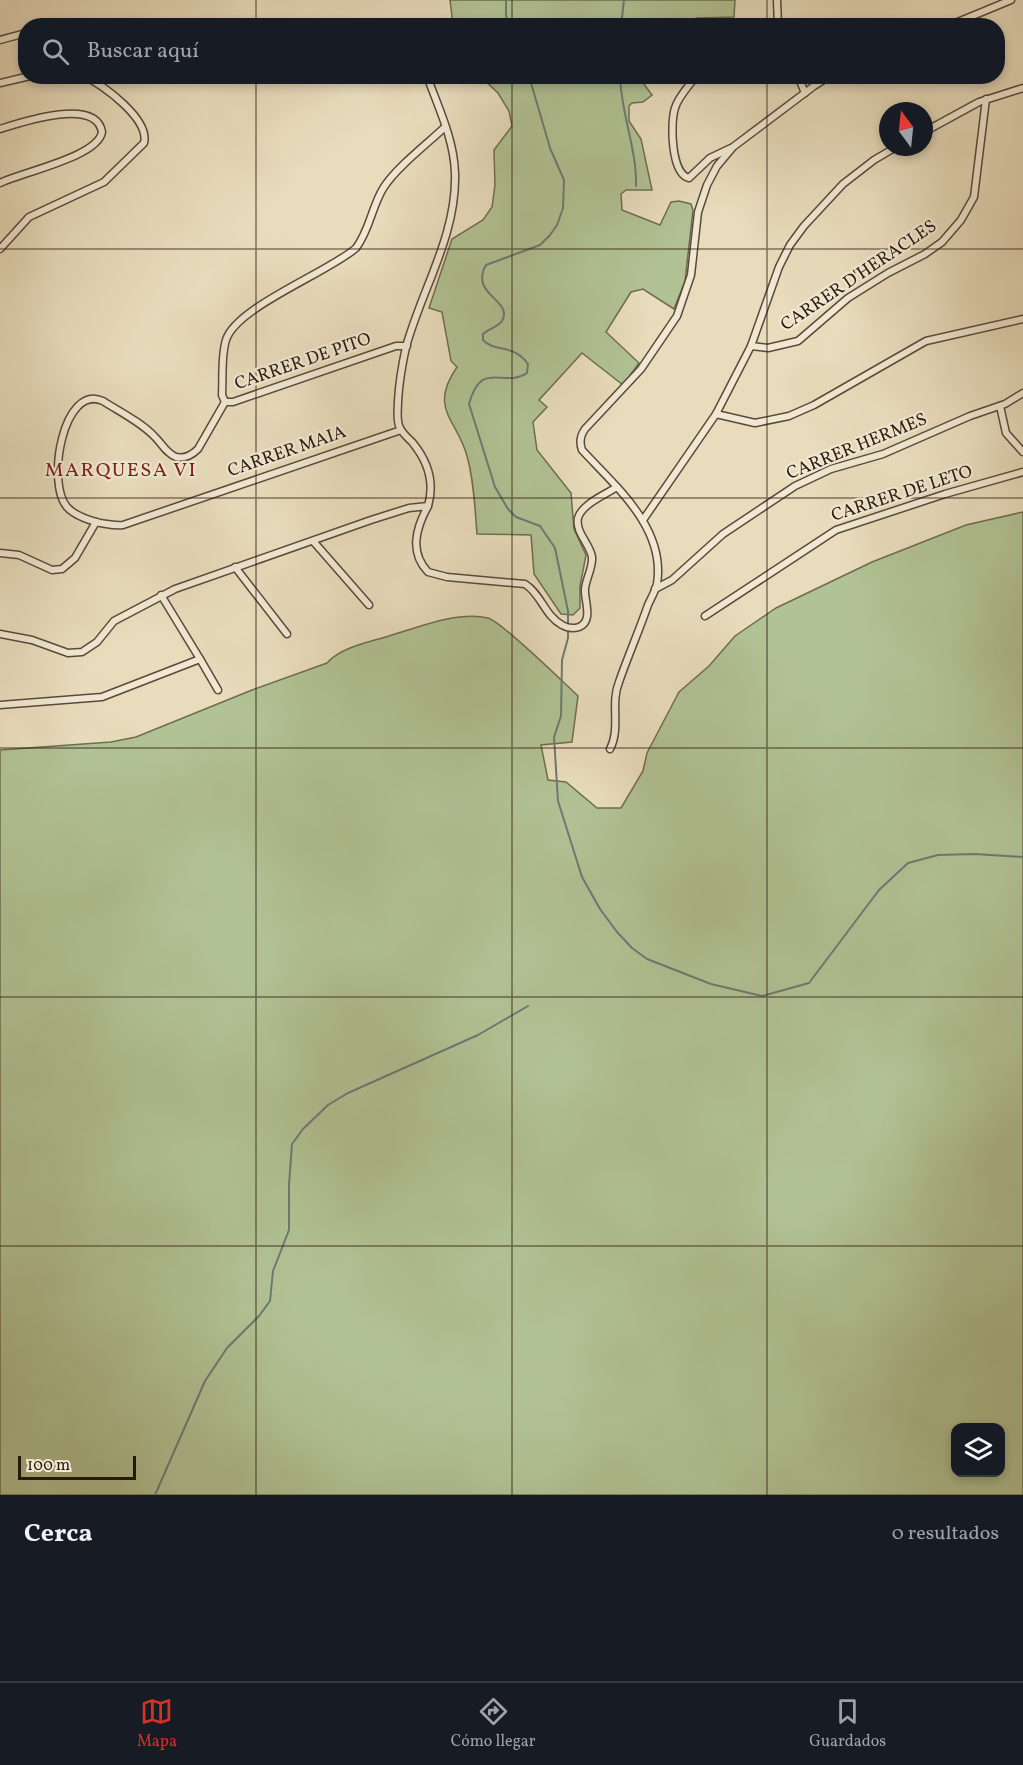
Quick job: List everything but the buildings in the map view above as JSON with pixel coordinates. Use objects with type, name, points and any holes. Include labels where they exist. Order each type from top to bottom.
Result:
[{"type":"street","points":[[777,0],[778,18]]},
{"type":"street","points":[[967,18],[1011,0]]},
{"type":"street","points":[[0,40],[18,35]]},
{"type":"street","points":[[0,83],[18,79]]},
{"type":"street","points":[[0,249],[29,218],[105,182],[144,143],[144,132],[128,109],[98,84]]},
{"type":"street","points":[[431,84],[451,143],[455,172],[453,207],[441,251],[407,346],[398,401],[400,430],[419,452],[428,468],[430,489],[428,506],[416,531],[420,562],[428,572],[447,577],[525,584],[534,591],[556,621],[572,628],[582,626],[587,617],[585,592],[591,554],[579,528],[578,518],[584,509],[617,487]]},
{"type":"street","points":[[690,84],[676,104],[674,111],[676,161],[680,172],[689,178],[710,158],[733,147],[818,84]]},
{"type":"street","points":[[801,84],[805,93]]},
{"type":"street","points":[[933,127],[986,99],[1023,88]]},
{"type":"street","name":"CARRER D'HERACLES","points":[[751,346],[768,348],[798,341],[848,298],[942,242],[966,213],[974,197],[986,99]]},
{"type":"street","points":[[0,129],[47,117],[78,113],[94,118],[100,124],[102,132],[96,145],[87,150],[0,183]]},
{"type":"street","points":[[225,402],[222,395],[225,345],[232,328],[298,282],[354,250],[363,237],[379,195],[387,183],[445,127]]},
{"type":"street","points":[[610,749],[615,735],[616,689],[655,589],[656,553],[643,520],[617,487],[582,450],[581,436],[641,369],[677,316],[691,275],[697,218],[707,186],[717,166],[733,147]]},
{"type":"street","points":[[643,520],[716,414],[751,346],[779,267],[793,240],[843,184],[881,156]]},
{"type":"street","points":[[716,414],[749,423],[789,416],[814,405],[926,341],[1023,319]]},
{"type":"street","name":"CARRER DE PITO","points":[[96,522],[85,519],[69,509],[62,499],[57,484],[59,451],[66,427],[76,408],[91,399],[96,398],[103,401],[146,428],[169,453],[182,457],[198,449],[225,402],[233,402],[396,346],[407,346]]},
{"type":"street","name":"CARRER HERMES","points":[[655,589],[672,580],[723,534],[779,495],[808,479],[831,469],[883,454],[970,416],[1010,402],[1023,393]]},
{"type":"street","points":[[1000,406],[1006,434],[1023,452]]},
{"type":"street","name":"CARRER MAIA","points":[[96,522],[127,524],[400,430]]},
{"type":"street","name":"CARRER DE LETO","points":[[705,616],[836,530],[945,494],[1023,472]]},
{"type":"street","points":[[0,634],[32,640],[68,652],[82,652],[97,642],[114,621],[190,582],[313,542],[371,520],[409,508],[428,506]]},
{"type":"street","points":[[0,554],[20,555],[52,570],[62,569],[75,558],[96,522]]},
{"type":"street","points":[[313,542],[369,605]]},
{"type":"street","points":[[235,567],[287,634]]},
{"type":"street","points":[[161,596],[218,690]]},
{"type":"street","points":[[0,705],[102,697],[200,659]]},
{"type":"green space","points":[[450,0],[735,0],[734,17],[452,18]]},
{"type":"green space","points":[[488,84],[644,84],[652,95],[643,102],[632,103],[629,106],[629,121],[641,139],[652,190],[626,190],[621,194],[622,210],[660,225],[671,202],[691,204],[693,210],[685,281],[674,309],[643,289],[631,292],[606,332],[639,363],[623,385],[582,353],[539,400],[547,407],[533,422],[537,450],[571,493],[574,529],[586,555],[580,586],[580,608],[573,615],[561,614],[534,574],[531,535],[477,534],[474,495],[467,456],[445,404],[445,393],[457,367],[451,361],[442,312],[429,308],[452,239],[483,220],[492,207],[495,185],[494,150],[512,126],[509,111],[498,93]]},
{"type":"green space","points":[[1023,512],[1023,1495],[0,1495],[0,750],[111,742],[136,737],[252,690],[327,663],[333,657],[356,646],[438,621],[476,616],[488,618],[506,630],[578,696],[572,742],[541,745],[548,780],[566,782],[597,808],[621,808],[643,771],[647,753],[679,692],[709,666],[735,636],[776,608],[872,562],[966,525]]},
{"type":"waterway","points":[[506,0],[507,18]]},
{"type":"waterway","points":[[622,18],[624,0]]},
{"type":"waterway","points":[[531,84],[550,148],[564,180],[563,208],[557,225],[540,245],[486,265],[482,275],[483,283],[504,314],[500,323],[483,334],[483,340],[522,357],[528,364],[527,373],[518,377],[487,378],[480,382],[474,390],[469,404],[495,487],[508,509],[516,517],[540,526],[555,548],[568,611],[568,638],[562,660],[561,716],[554,737],[558,801],[582,877],[600,909],[632,948],[647,959],[711,984],[762,996],[809,983],[879,890],[908,863],[938,855],[975,854],[1023,857]]},
{"type":"waterway","points":[[621,84],[636,172],[636,186]]},
{"type":"waterway","points":[[155,1495],[205,1381],[227,1348],[259,1316],[270,1301],[273,1271],[289,1230],[292,1144],[303,1129],[328,1105],[348,1093],[478,1035],[528,1006]]},
{"type":"district","name":"MARQUESA VI","points":[[121,471]]}]
